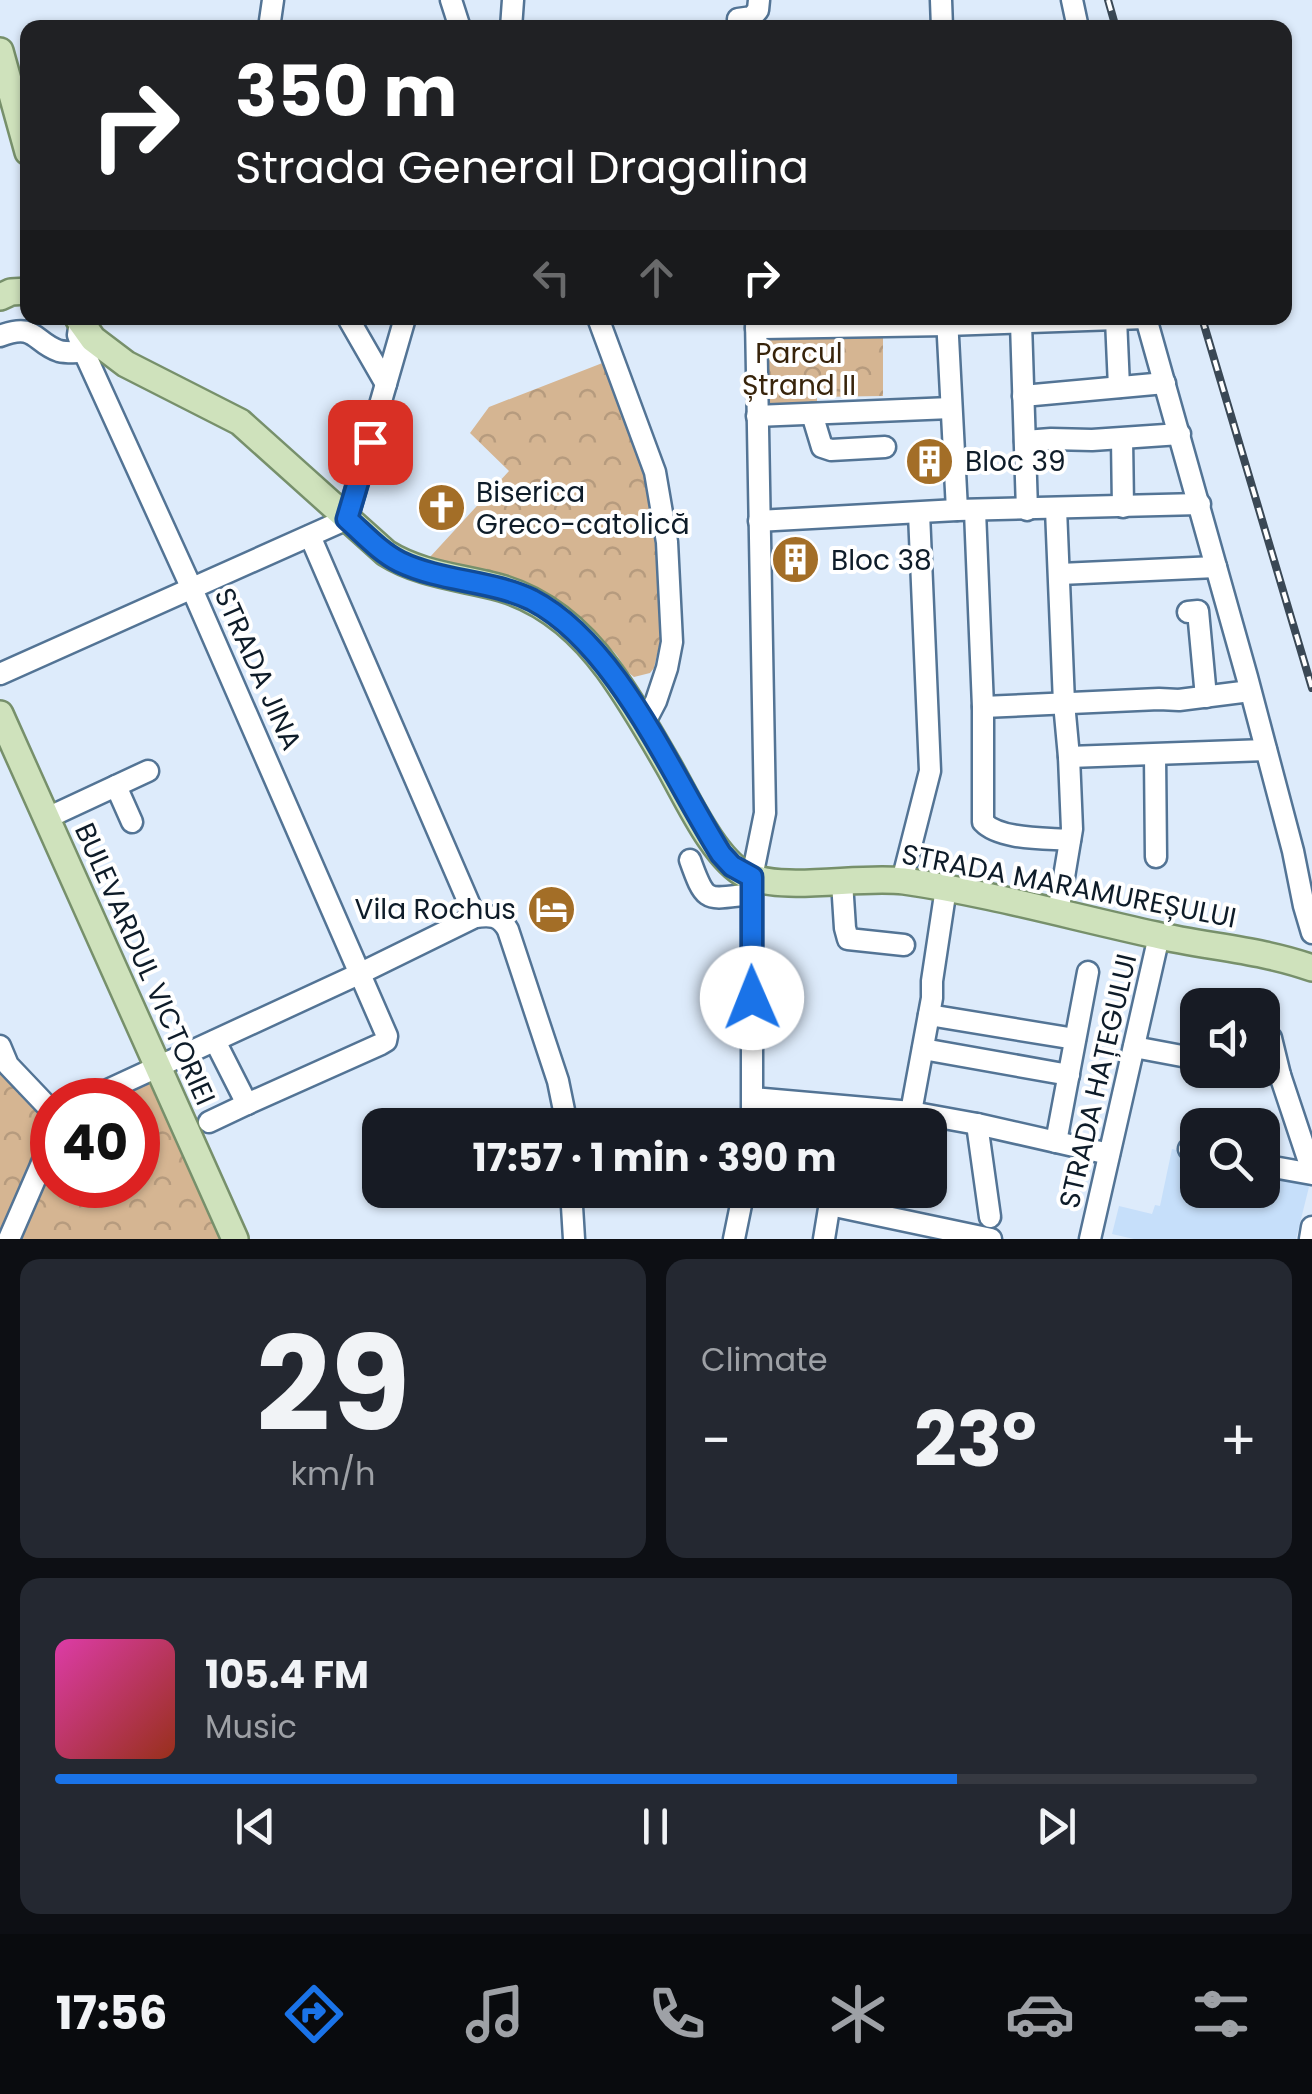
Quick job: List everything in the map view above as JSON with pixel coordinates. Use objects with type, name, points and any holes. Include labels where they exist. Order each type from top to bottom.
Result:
[{"type":"main road","points":[[0,51],[20,123]]},
{"type":"main road","points":[[83,325],[100,346],[126,364],[240,422],[370,540],[400,562],[503,589],[531,600],[576,631],[622,690],[721,854],[752,885]]},
{"type":"main road","name":"BULEVARDUL VICTORIEI","points":[[0,714],[236,1239]]},
{"type":"main road","name":"STRADA MARAMUREȘULUI","points":[[752,885],[902,881],[1159,936],[1304,948]]},
{"type":"street","points":[[738,15],[752,17],[758,10],[758,0]]},
{"type":"street","name":"STRADA JINA","points":[[79,325],[84,352],[192,588],[387,1036],[386,1041],[247,1104]]},
{"type":"street","points":[[352,325],[386,384]]},
{"type":"street","points":[[0,674],[347,519],[403,325]]},
{"type":"street","points":[[601,325],[655,472],[667,542],[672,642],[668,668],[644,724]]},
{"type":"street","points":[[753,1108],[752,885],[765,813],[756,325]]},
{"type":"street","points":[[947,325],[951,408],[966,510],[982,707],[983,822],[1002,833],[1070,840]]},
{"type":"street","points":[[1022,325],[1027,510]]},
{"type":"street","points":[[1116,325],[1118,386]]},
{"type":"street","points":[[1147,325],[1294,851],[1304,948]]},
{"type":"street","points":[[0,336],[29,332],[60,351],[84,352]]},
{"type":"street","points":[[100,388],[108,372],[126,364]]},
{"type":"street","points":[[1024,396],[1165,383]]},
{"type":"street","points":[[757,416],[951,408]]},
{"type":"street","points":[[812,414],[822,448],[885,447]]},
{"type":"street","points":[[1025,441],[1180,434]]},
{"type":"street","points":[[1122,439],[1124,507]]},
{"type":"street","points":[[759,520],[1200,504]]},
{"type":"street","points":[[1056,509],[1072,830],[1058,914]]},
{"type":"street","points":[[902,881],[930,771],[919,514]]},
{"type":"street","points":[[310,536],[475,917]]},
{"type":"street","points":[[1060,574],[1216,567]]},
{"type":"street","points":[[1192,624],[1206,697]]},
{"type":"street","points":[[622,690],[645,688],[668,668]]},
{"type":"street","points":[[982,707],[1179,700],[1250,691]]},
{"type":"street","points":[[1069,757],[1266,750]]},
{"type":"street","points":[[1155,755],[1156,857]]},
{"type":"street","points":[[46,818],[148,771]]},
{"type":"street","points":[[116,786],[132,822]]},
{"type":"street","points":[[690,860],[706,896],[712,898],[752,885]]},
{"type":"street","points":[[842,882],[848,938],[904,945]]},
{"type":"street","points":[[914,1108],[946,888]]},
{"type":"street","points":[[136,1078],[475,917],[488,915],[503,921],[508,930],[564,1108]]},
{"type":"street","name":"STRADA HAȚEGULUI","points":[[1090,1239],[1159,936]]},
{"type":"street","points":[[1056,1142],[1088,972]]},
{"type":"street","points":[[929,1015],[1076,1039]]},
{"type":"street","points":[[210,1122],[247,1104],[215,1041]]},
{"type":"street","points":[[0,1046],[8,1066],[30,1087]]},
{"type":"street","points":[[1134,1048],[1180,1056]]},
{"type":"street","points":[[923,1049],[1068,1075]]},
{"type":"street","points":[[1280,1075],[1312,1172],[1280,1168]]},
{"type":"street","points":[[753,1098],[807,1108]]},
{"type":"street","points":[[947,1122],[977,1124],[1110,1154]]},
{"type":"street","points":[[977,1124],[990,1217]]},
{"type":"street","points":[[9,1239],[30,1191]]},
{"type":"street","points":[[572,1208],[574,1239]]},
{"type":"street","points":[[734,1239],[740,1208]]},
{"type":"street","points":[[824,1239],[829,1208]]},
{"type":"street","points":[[873,1208],[991,1239]]},
{"type":"street","points":[[1310,1239],[1312,1227]]},
{"type":"shaded area","points":[[1172,1149],[1180,1151],[1180,1208],[1280,1208],[1280,1175],[1310,1183],[1296,1239],[1134,1239],[1112,1234],[1119,1206],[1152,1214],[1155,1205],[1160,1206]]},
{"type":"green space","name":"Parcul Ștrand II","points":[[883,335],[883,396],[817,397],[817,410],[766,411],[765,337]]},
{"type":"green space","points":[[605,362],[654,500],[665,621],[654,668],[634,677],[585,624],[543,593],[506,578],[430,557],[509,471],[470,433],[489,407]]},
{"type":"green space","points":[[0,1046],[30,1082],[30,1208],[160,1208],[160,1078],[136,1078],[159,1068],[235,1239],[0,1239]]},
{"type":"railway","points":[[1108,0],[1114,20]]},
{"type":"railway","points":[[1204,325],[1312,688]]},
{"type":"place","name":"Bloc 39","points":[[930,461]]},
{"type":"place","name":"Biserica Greco-catolică","points":[[441,508]]},
{"type":"place","name":"Bloc 38","points":[[796,560]]},
{"type":"place","name":"Vila Rochus","points":[[551,909]]},
{"type":"route","points":[[370,442],[347,519],[400,562],[503,589],[531,600],[576,631],[610,672],[644,724],[721,854],[732,866],[752,877],[752,998]]}]
